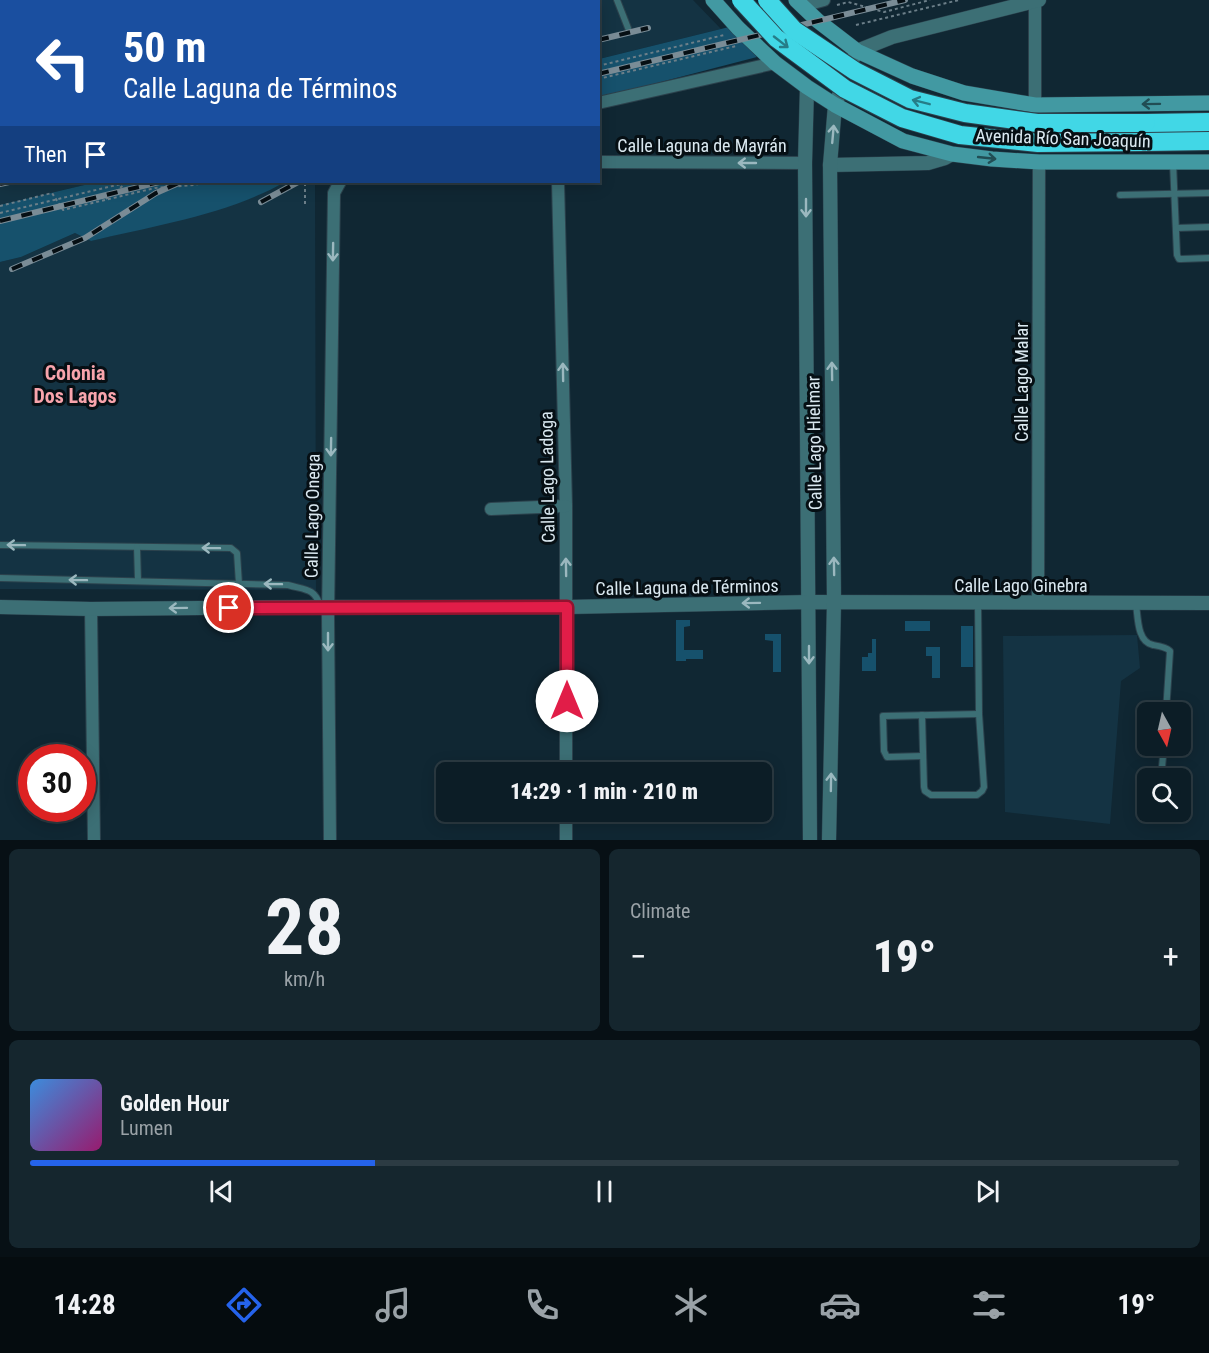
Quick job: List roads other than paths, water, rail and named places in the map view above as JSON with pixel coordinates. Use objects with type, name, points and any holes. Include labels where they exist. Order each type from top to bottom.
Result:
[{"type":"highway","name":"Avenida Río San Joaquín","points":[[741,0],[776,38],[845,89],[902,118],[960,135],[1038,143],[1209,141]]},
{"type":"highway","name":"Avenida Río San Joaquín","points":[[766,0],[794,30],[855,70],[910,99],[965,113],[1037,123],[1209,122]]},
{"type":"main road","name":"Avenida Río San Joaquín","points":[[713,0],[738,28],[775,63],[807,87],[835,105],[903,141],[952,154],[1039,162],[1209,162]]},
{"type":"main road","name":"Avenida Río San Joaquín","points":[[799,3],[857,51],[912,76],[963,93],[1035,105],[1209,103]]},
{"type":"main road","points":[[952,154],[963,93]]},
{"type":"street","points":[[857,51],[892,37],[1037,0],[1035,105]]},
{"type":"street","points":[[799,3],[826,4]]},
{"type":"street","name":"Calle Lago Hielmar","points":[[829,840],[834,602],[830,165],[835,105],[857,51]]},
{"type":"street","points":[[600,103],[775,63]]},
{"type":"street","name":"Calle Lago Hielmar","points":[[807,87],[805,163],[810,840]]},
{"type":"street","points":[[830,165],[928,163],[952,154]]},
{"type":"street","name":"Calle Laguna de Mayrán","points":[[600,162],[805,163]]},
{"type":"street","name":"Calle Lago Malar","points":[[1038,603],[1039,162]]},
{"type":"street","name":"Calle Lago Ladoga","points":[[558,183],[566,506],[566,762]]},
{"type":"street","name":"Calle Lago Onega","points":[[330,840],[325,607],[337,187]]},
{"type":"street","points":[[491,509],[566,506]]},
{"type":"street","name":"Calle Lago Ginebra","points":[[834,602],[1209,603]]},
{"type":"street","name":"Calle Laguna de Términos","points":[[0,608],[567,607],[834,602]]},
{"type":"street","points":[[91,609],[93,840]]},
{"type":"street","points":[[566,822],[566,840]]},
{"type":"lane","points":[[617,0],[628,28]]},
{"type":"lane","points":[[1173,162],[1177,255],[1179,259],[1209,258]]},
{"type":"lane","points":[[1120,195],[1209,193]]},
{"type":"lane","points":[[1176,228],[1209,227]]},
{"type":"lane","points":[[0,545],[231,548],[237,553],[239,584]]},
{"type":"lane","points":[[137,547],[138,581]]},
{"type":"lane","points":[[0,578],[288,585],[312,592],[325,607]]},
{"type":"lane","points":[[922,715],[924,787],[927,794],[977,795],[984,787],[979,714],[978,603]]},
{"type":"lane","points":[[1136,603],[1143,640],[1148,644],[1167,648],[1170,651],[1167,702]]},
{"type":"lane","points":[[923,756],[887,757],[884,751],[883,716],[979,714]]},
{"type":"railway","points":[[600,74],[905,0]]},
{"type":"railway","points":[[600,40],[648,28]]},
{"type":"railway","points":[[0,184],[4,183]]},
{"type":"railway","points":[[0,221],[155,183]]},
{"type":"railway","points":[[12,269],[85,238],[156,193],[179,183]]},
{"type":"railway","points":[[261,202],[296,183]]},
{"type":"district","name":"Colonia Dos Lagos","points":[[75,384]]}]
